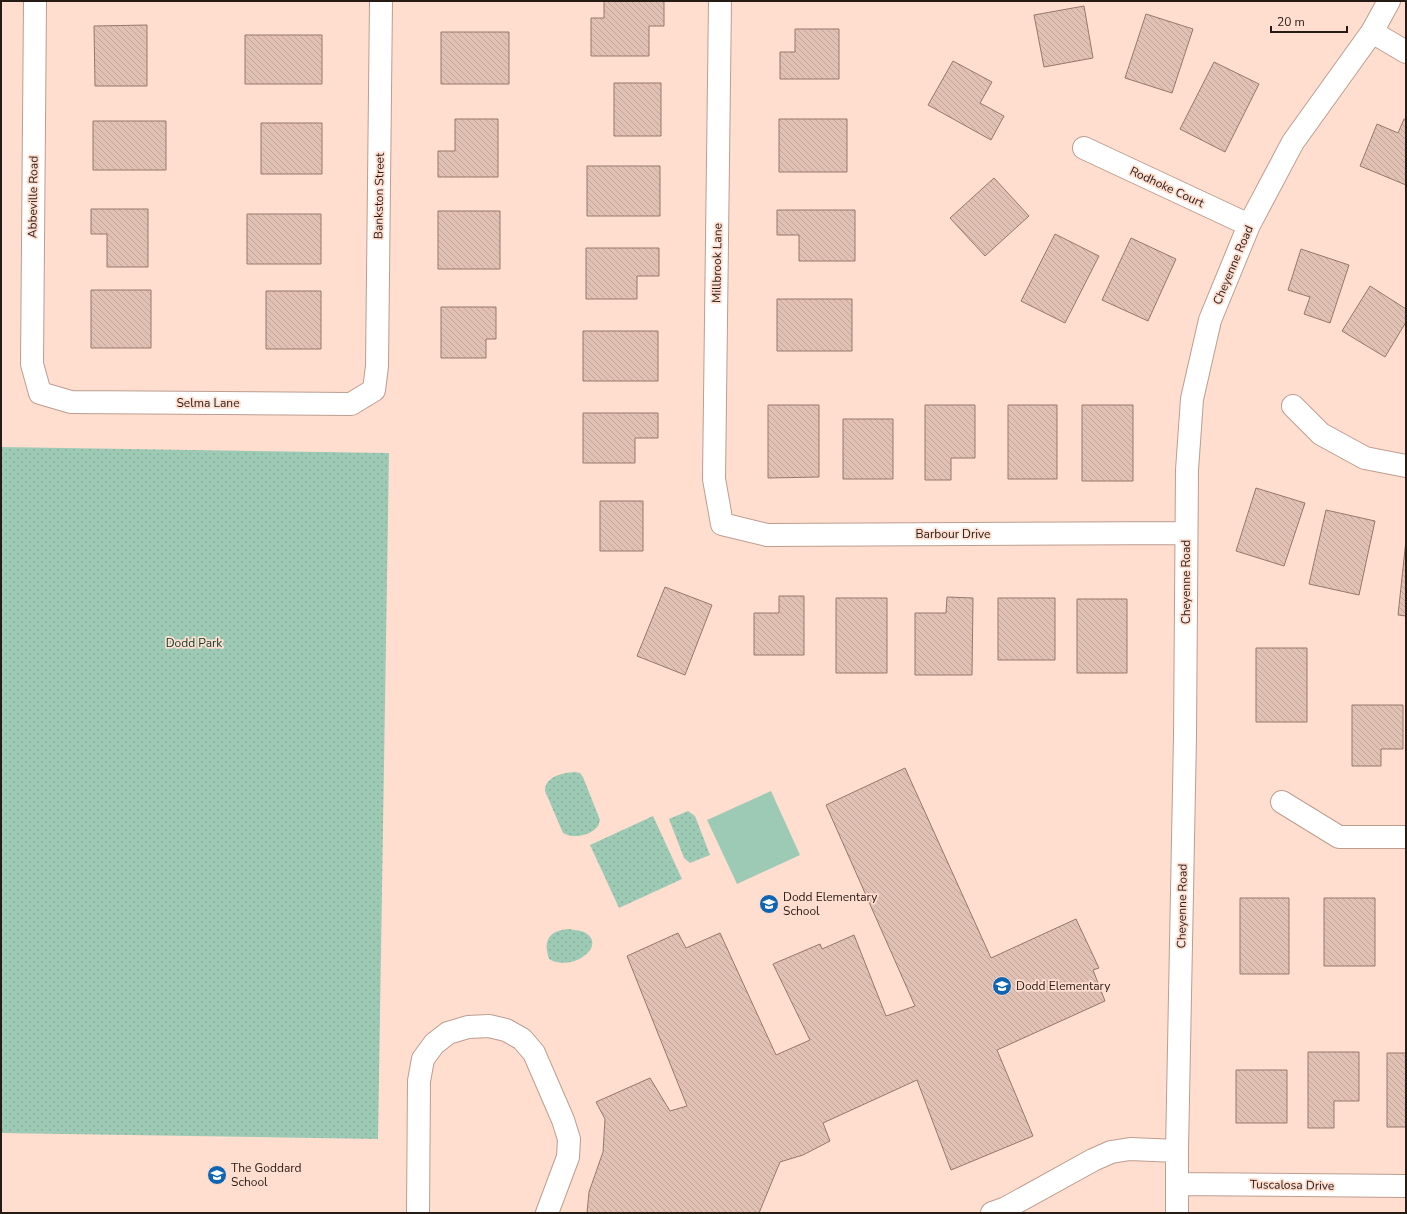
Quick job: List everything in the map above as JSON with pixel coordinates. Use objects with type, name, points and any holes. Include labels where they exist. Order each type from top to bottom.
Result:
[{"type":"street","name":"Abbeville Road","points":[[35,1],[32,364],[40,393]]},
{"type":"street","name":"Bankston Street","points":[[374,390],[377,366],[381,1]]},
{"type":"street","name":"Millbrook Lane","points":[[720,1],[714,479],[722,524]]},
{"type":"street","name":"Cheyenne Road","points":[[1177,1213],[1185,744],[1187,470],[1192,399],[1210,320],[1249,225],[1293,142],[1372,32],[1389,1]]},
{"type":"street","points":[[1372,32],[1406,52]]},
{"type":"street","name":"Rodhoke Court","points":[[1084,148],[1249,225]]},
{"type":"street","name":"Selma Lane","points":[[40,393],[71,402],[351,404],[374,390]]},
{"type":"street","points":[[1294,406],[1322,434],[1365,458],[1406,466]]},
{"type":"street","name":"Barbour Drive","points":[[722,524],[767,535],[1186,533]]},
{"type":"street","points":[[1282,802],[1339,836],[1406,837]]},
{"type":"street","points":[[418,1213],[419,1081],[423,1059],[434,1044],[448,1033],[468,1027],[489,1026],[506,1030],[522,1039],[534,1053],[563,1120],[569,1138],[568,1157],[547,1213]]},
{"type":"street","points":[[992,1213],[1006,1208],[1093,1160],[1111,1152],[1130,1150],[1177,1151]]},
{"type":"street","name":"Tuscalosa Drive","points":[[1177,1184],[1406,1186]]},
{"type":"green space","name":"Dodd Park","points":[[1,447],[389,453],[378,1139],[1,1133]]},
{"type":"green space","points":[[575,772],[580,773],[583,777],[600,820],[595,829],[581,836],[571,836],[563,833],[545,791],[548,782],[551,779],[560,774]]},
{"type":"green space","points":[[771,791],[800,855],[737,884],[707,820]]},
{"type":"green space","points":[[688,811],[695,816],[710,855],[690,863],[684,858],[669,819]]},
{"type":"green space","points":[[653,816],[682,879],[619,908],[590,845]]},
{"type":"green space","points":[[568,929],[584,932],[591,937],[592,944],[590,950],[584,956],[568,963],[549,959],[547,953],[547,942],[549,938],[556,932]]},
{"type":"building","points":[[604,1],[664,1],[664,26],[649,26],[649,56],[591,56],[591,18],[604,18]]},
{"type":"building","points":[[1084,6],[1093,58],[1044,67],[1034,15]]},
{"type":"building","points":[[1146,14],[1193,29],[1172,93],[1125,78]]},
{"type":"building","points":[[147,25],[147,86],[95,86],[94,26]]},
{"type":"building","points":[[795,29],[839,29],[839,79],[780,79],[780,52],[795,52]]},
{"type":"building","points":[[441,32],[509,32],[509,84],[441,84]]},
{"type":"building","points":[[245,35],[322,35],[322,84],[245,84]]},
{"type":"building","points":[[953,61],[992,82],[980,103],[1004,116],[991,140],[928,105]]},
{"type":"building","points":[[1214,62],[1259,84],[1225,152],[1180,129]]},
{"type":"building","points":[[614,83],[661,83],[661,136],[614,136]]},
{"type":"building","points":[[455,119],[498,119],[498,177],[438,177],[438,151],[455,151]]},
{"type":"building","points":[[779,119],[847,119],[847,172],[779,172]]},
{"type":"building","points":[[1404,119],[1406,119],[1406,185],[1360,166],[1377,124],[1398,133]]},
{"type":"building","points":[[93,121],[166,121],[166,170],[93,170]]},
{"type":"building","points":[[261,123],[322,123],[322,174],[261,174]]},
{"type":"building","points":[[587,166],[660,166],[660,216],[587,216]]},
{"type":"building","points":[[994,178],[1029,216],[985,256],[950,218]]},
{"type":"building","points":[[91,209],[148,209],[148,267],[107,267],[107,234],[91,234]]},
{"type":"building","points":[[777,210],[855,210],[855,261],[799,261],[799,235],[777,235]]},
{"type":"building","points":[[438,211],[500,211],[500,269],[438,269]]},
{"type":"building","points":[[247,214],[321,214],[321,264],[247,264]]},
{"type":"building","points":[[1055,234],[1099,256],[1065,323],[1021,301]]},
{"type":"building","points":[[1131,238],[1176,259],[1148,321],[1102,300]]},
{"type":"building","points":[[586,248],[659,248],[659,276],[637,276],[637,299],[586,299]]},
{"type":"building","points":[[1301,249],[1349,265],[1330,323],[1304,314],[1310,297],[1288,290]]},
{"type":"building","points":[[1370,286],[1406,309],[1406,322],[1385,357],[1342,331]]},
{"type":"building","points":[[91,290],[151,290],[151,348],[91,348]]},
{"type":"building","points":[[266,291],[321,291],[321,349],[266,349]]},
{"type":"building","points":[[777,299],[852,299],[852,351],[777,351]]},
{"type":"building","points":[[441,307],[496,307],[496,339],[486,339],[486,358],[441,358]]},
{"type":"building","points":[[583,331],[658,331],[658,381],[583,381]]},
{"type":"building","points":[[768,405],[819,405],[819,477],[768,478]]},
{"type":"building","points":[[925,405],[975,405],[975,458],[951,458],[951,480],[925,480]]},
{"type":"building","points":[[1008,405],[1057,405],[1057,479],[1008,479]]},
{"type":"building","points":[[1082,405],[1133,405],[1133,481],[1082,481]]},
{"type":"building","points":[[583,413],[658,413],[658,438],[635,438],[635,463],[583,463]]},
{"type":"building","points":[[843,419],[893,419],[893,479],[843,479]]},
{"type":"building","points":[[1256,488],[1305,503],[1284,566],[1236,551]]},
{"type":"building","points":[[600,501],[643,501],[643,551],[600,551]]},
{"type":"building","points":[[1326,510],[1375,521],[1359,595],[1309,584]]},
{"type":"building","points":[[1406,540],[1406,616],[1398,615]]},
{"type":"building","points":[[665,587],[712,605],[685,675],[637,656]]},
{"type":"building","points":[[779,596],[804,596],[804,655],[754,655],[754,613],[779,613]]},
{"type":"building","points":[[947,597],[973,598],[972,675],[915,675],[915,613],[946,613]]},
{"type":"building","points":[[836,598],[887,598],[887,673],[836,673]]},
{"type":"building","points":[[998,598],[1055,598],[1055,660],[998,660]]},
{"type":"building","points":[[1077,599],[1127,599],[1127,673],[1077,673]]},
{"type":"building","points":[[1256,648],[1307,648],[1307,722],[1256,722]]},
{"type":"building","points":[[1352,705],[1403,705],[1403,749],[1381,749],[1381,766],[1352,766]]},
{"type":"building","name":"Dodd Elementary","points":[[905,768],[991,958],[1076,919],[1099,968],[1093,970],[1105,1001],[997,1050],[1033,1136],[951,1170],[917,1080],[823,1123],[830,1141],[803,1155],[780,1162],[759,1213],[587,1213],[589,1192],[603,1152],[605,1119],[596,1102],[650,1078],[670,1111],[687,1106],[627,956],[678,933],[686,948],[720,933],[776,1055],[810,1040],[773,964],[820,944],[822,949],[854,935],[886,1016],[915,1006],[826,805]]},
{"type":"building","points":[[1240,898],[1289,898],[1289,974],[1240,974]]},
{"type":"building","points":[[1324,898],[1375,898],[1375,966],[1324,966]]},
{"type":"building","points":[[1308,1052],[1359,1052],[1359,1101],[1334,1101],[1334,1128],[1308,1128]]},
{"type":"building","points":[[1387,1053],[1406,1053],[1406,1127],[1387,1127]]},
{"type":"building","points":[[1236,1070],[1287,1070],[1287,1123],[1236,1123]]},
{"type":"place","name":"Dodd Elementary School","points":[[769,904]]},
{"type":"place","name":"Dodd Elementary","points":[[1002,986]]},
{"type":"place","name":"The Goddard School","points":[[217,1175]]}]
